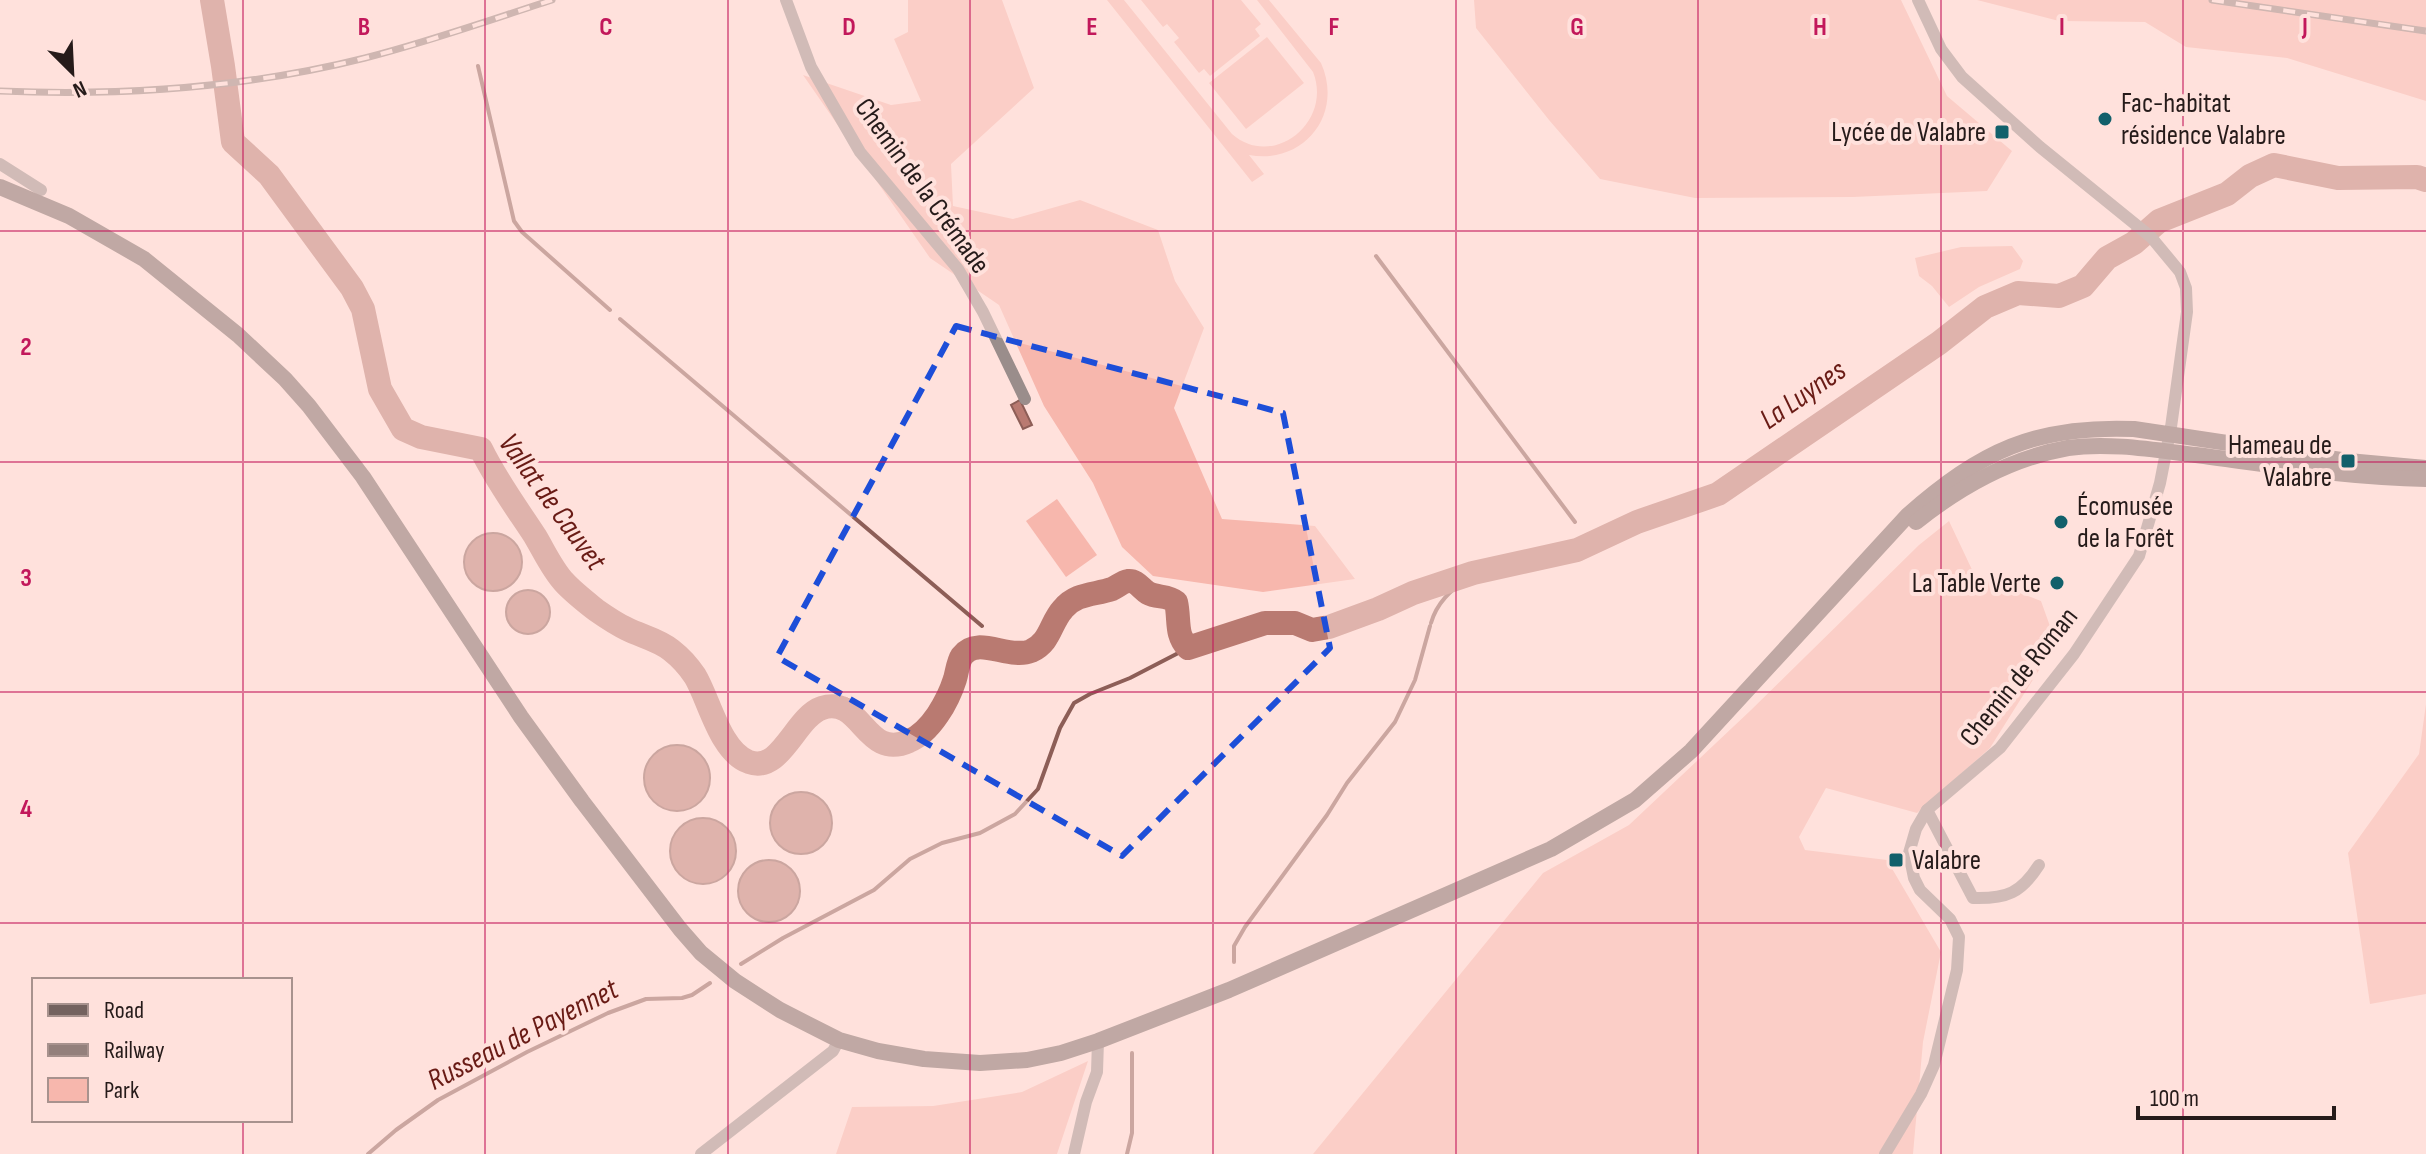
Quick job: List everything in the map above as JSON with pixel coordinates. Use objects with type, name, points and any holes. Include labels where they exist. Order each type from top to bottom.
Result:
[{"type":"main road","points":[[0,189],[69,216],[144,259],[238,335],[285,379],[363,477],[521,717],[591,814],[701,953],[735,981],[780,1010],[839,1040],[908,1056],[980,1063],[1027,1060],[1098,1041],[1229,990],[1451,894],[1551,849],[1604,820],[1646,791],[1691,751],[1898,525],[1943,484],[2003,449],[2072,430],[2119,429],[2365,476],[2426,479]]},
{"type":"main road","points":[[2169,438],[2426,468]]},
{"type":"street","name":"Chemin de la Crémade","points":[[786,0],[811,67],[860,152],[958,269],[983,312],[1025,399]]},
{"type":"street","name":"Chemin de Roman","points":[[1885,1154],[1921,1094],[1934,1065],[1957,970],[1959,937],[1950,919],[1920,890],[1914,878],[1909,860],[1916,829],[1927,810],[2000,748],[2082,641],[2139,556],[2169,438],[2187,312],[2186,288],[2180,272],[2151,237],[2040,147],[1962,77],[1941,49],[1918,0]]},
{"type":"street","points":[[0,164],[41,190]]},
{"type":"street","points":[[1927,810],[1973,898],[2006,895],[2026,884],[2039,865]]},
{"type":"street","points":[[701,1154],[833,1051],[839,1040]]},
{"type":"street","points":[[1074,1154],[1086,1102],[1097,1072],[1098,1041]]},
{"type":"highlighted area","points":[[956,326],[1283,413],[1330,648],[1122,856],[777,657]]},
{"type":"green space","points":[[908,0],[1002,0],[1034,88],[951,164],[953,206],[1013,219],[1080,200],[1158,230],[1175,281],[1204,328],[1174,408],[1222,519],[1315,526],[1355,579],[1263,592],[1153,576],[1122,547],[1093,483],[1044,406],[999,305],[930,258],[803,75],[891,105],[921,101],[894,39],[908,32]]},
{"type":"green space","points":[[1107,0],[1124,0],[1232,134],[1248,144],[1265,147],[1295,135],[1307,123],[1315,108],[1317,90],[1313,72],[1257,0],[1269,0],[1321,63],[1327,82],[1323,117],[1302,144],[1287,152],[1269,156],[1249,155],[1264,174],[1252,182]]},
{"type":"green space","points":[[1141,0],[1241,0],[1261,24],[1255,29],[1260,36],[1210,76],[1204,69],[1199,73],[1174,42],[1179,38],[1167,24],[1163,27]]},
{"type":"green space","points":[[1474,0],[1901,0],[1947,96],[2012,151],[1987,191],[1853,197],[1695,198],[1600,179],[1476,28]]},
{"type":"green space","points":[[1977,0],[2426,0],[2426,101],[2287,58],[2186,47],[2145,22],[2059,21]]},
{"type":"green space","points":[[1267,37],[1304,83],[1246,129],[1209,83]]},
{"type":"green space","points":[[2012,246],[2023,261],[2020,269],[1979,287],[1949,307],[1919,276],[1915,258],[1961,247]]},
{"type":"green space","points":[[1057,499],[1097,555],[1066,577],[1026,521]]},
{"type":"green space","points":[[1949,521],[1975,576],[2041,601],[2056,643],[1990,748],[1917,813],[1826,788],[1799,837],[1805,850],[1887,860],[1941,952],[1923,1042],[1913,1154],[1313,1154],[1543,873],[1629,825],[1919,545]]},
{"type":"green space","points":[[2426,704],[2426,994],[2370,1004],[2348,853],[2419,754]]},
{"type":"green space","points":[[1088,1061],[1057,1154],[836,1154],[852,1107],[933,1106],[1022,1092]]},
{"type":"shaded area","points":[[1020,400],[1032,425],[1023,429],[1011,405]]},
{"type":"shaded area","points":[[493,533],[504,535],[513,542],[520,551],[520,573],[513,582],[504,589],[493,591],[482,589],[473,582],[466,573],[464,562],[466,551],[473,542],[482,535]]},
{"type":"shaded area","points":[[528,590],[543,597],[550,612],[543,627],[528,634],[513,627],[506,612],[513,597]]},
{"type":"shaded area","points":[[677,745],[690,747],[705,760],[710,778],[708,791],[695,806],[677,811],[664,809],[649,796],[644,778],[646,765],[659,750]]},
{"type":"shaded area","points":[[795,792],[807,792],[823,801],[830,811],[830,835],[823,845],[807,854],[795,854],[775,840],[770,829],[770,817],[784,797]]},
{"type":"shaded area","points":[[703,818],[716,820],[731,833],[736,851],[734,864],[721,879],[703,884],[690,882],[675,869],[670,851],[672,838],[685,823]]},
{"type":"shaded area","points":[[763,860],[775,860],[791,869],[798,879],[798,903],[791,913],[775,922],[763,922],[743,908],[738,897],[738,885],[752,865]]},
{"type":"waterway","name":"Vallat de Cauvet","points":[[212,0],[233,142],[269,175],[352,288],[363,309],[380,389],[403,429],[421,437],[481,449],[564,582],[611,620],[661,643],[678,656],[695,676],[730,748],[749,762],[760,763],[779,753],[812,713],[822,708],[846,710],[882,742],[894,745],[909,741],[924,731],[938,715],[952,688],[961,658],[968,650],[1031,651],[1043,643],[1068,604],[1079,597],[1112,589],[1126,582],[1134,582],[1148,593],[1176,602],[1180,632],[1188,648],[1265,623],[1295,623],[1312,630],[1329,627],[1473,573],[1577,550],[1637,522],[1718,494],[1939,343],[1985,307],[2018,293],[2059,296],[2083,286],[2107,258],[2134,243],[2159,221],[2227,194],[2250,176],[2274,165],[2338,178],[2417,177],[2426,180]]},
{"type":"waterway","points":[[478,66],[514,221],[522,232],[610,310]]},
{"type":"waterway","points":[[1376,256],[1575,522]]},
{"type":"waterway","points":[[620,319],[982,626]]},
{"type":"waterway","points":[[1431,623],[1443,601],[1473,573]]},
{"type":"waterway","points":[[1234,962],[1234,946],[1245,927],[1347,783],[1395,722],[1415,680],[1430,626]]},
{"type":"waterway","points":[[1004,644],[1015,653]]},
{"type":"waterway","name":"Russeau de Payennet","points":[[741,964],[874,890],[910,859],[942,843],[980,833],[1015,814],[1038,789],[1060,728],[1074,703],[1188,648]]},
{"type":"waterway","name":"Russeau de Payennet","points":[[368,1154],[438,1100],[527,1052],[608,1013],[646,999],[682,998],[710,983]]},
{"type":"waterway","points":[[1127,1154],[1132,1133],[1132,1053]]},
{"type":"railway","points":[[0,91],[138,91],[275,77],[389,52],[552,0]]},
{"type":"railway","points":[[2212,0],[2426,31]]},
{"type":"place","name":"Fac-habitat résidence Valabre","points":[[2105,119]]},
{"type":"place","name":"Lycée de Valabre","points":[[2002,132]]},
{"type":"place","name":"Hameau de Valabre","points":[[2348,461]]},
{"type":"place","name":"Écomusée de la Forêt","points":[[2061,522]]},
{"type":"place","name":"La Table Verte","points":[[2057,583]]},
{"type":"place","name":"Valabre","points":[[1896,860]]},
{"type":"water label","name":"La Luynes","points":[[1803,395]]}]
